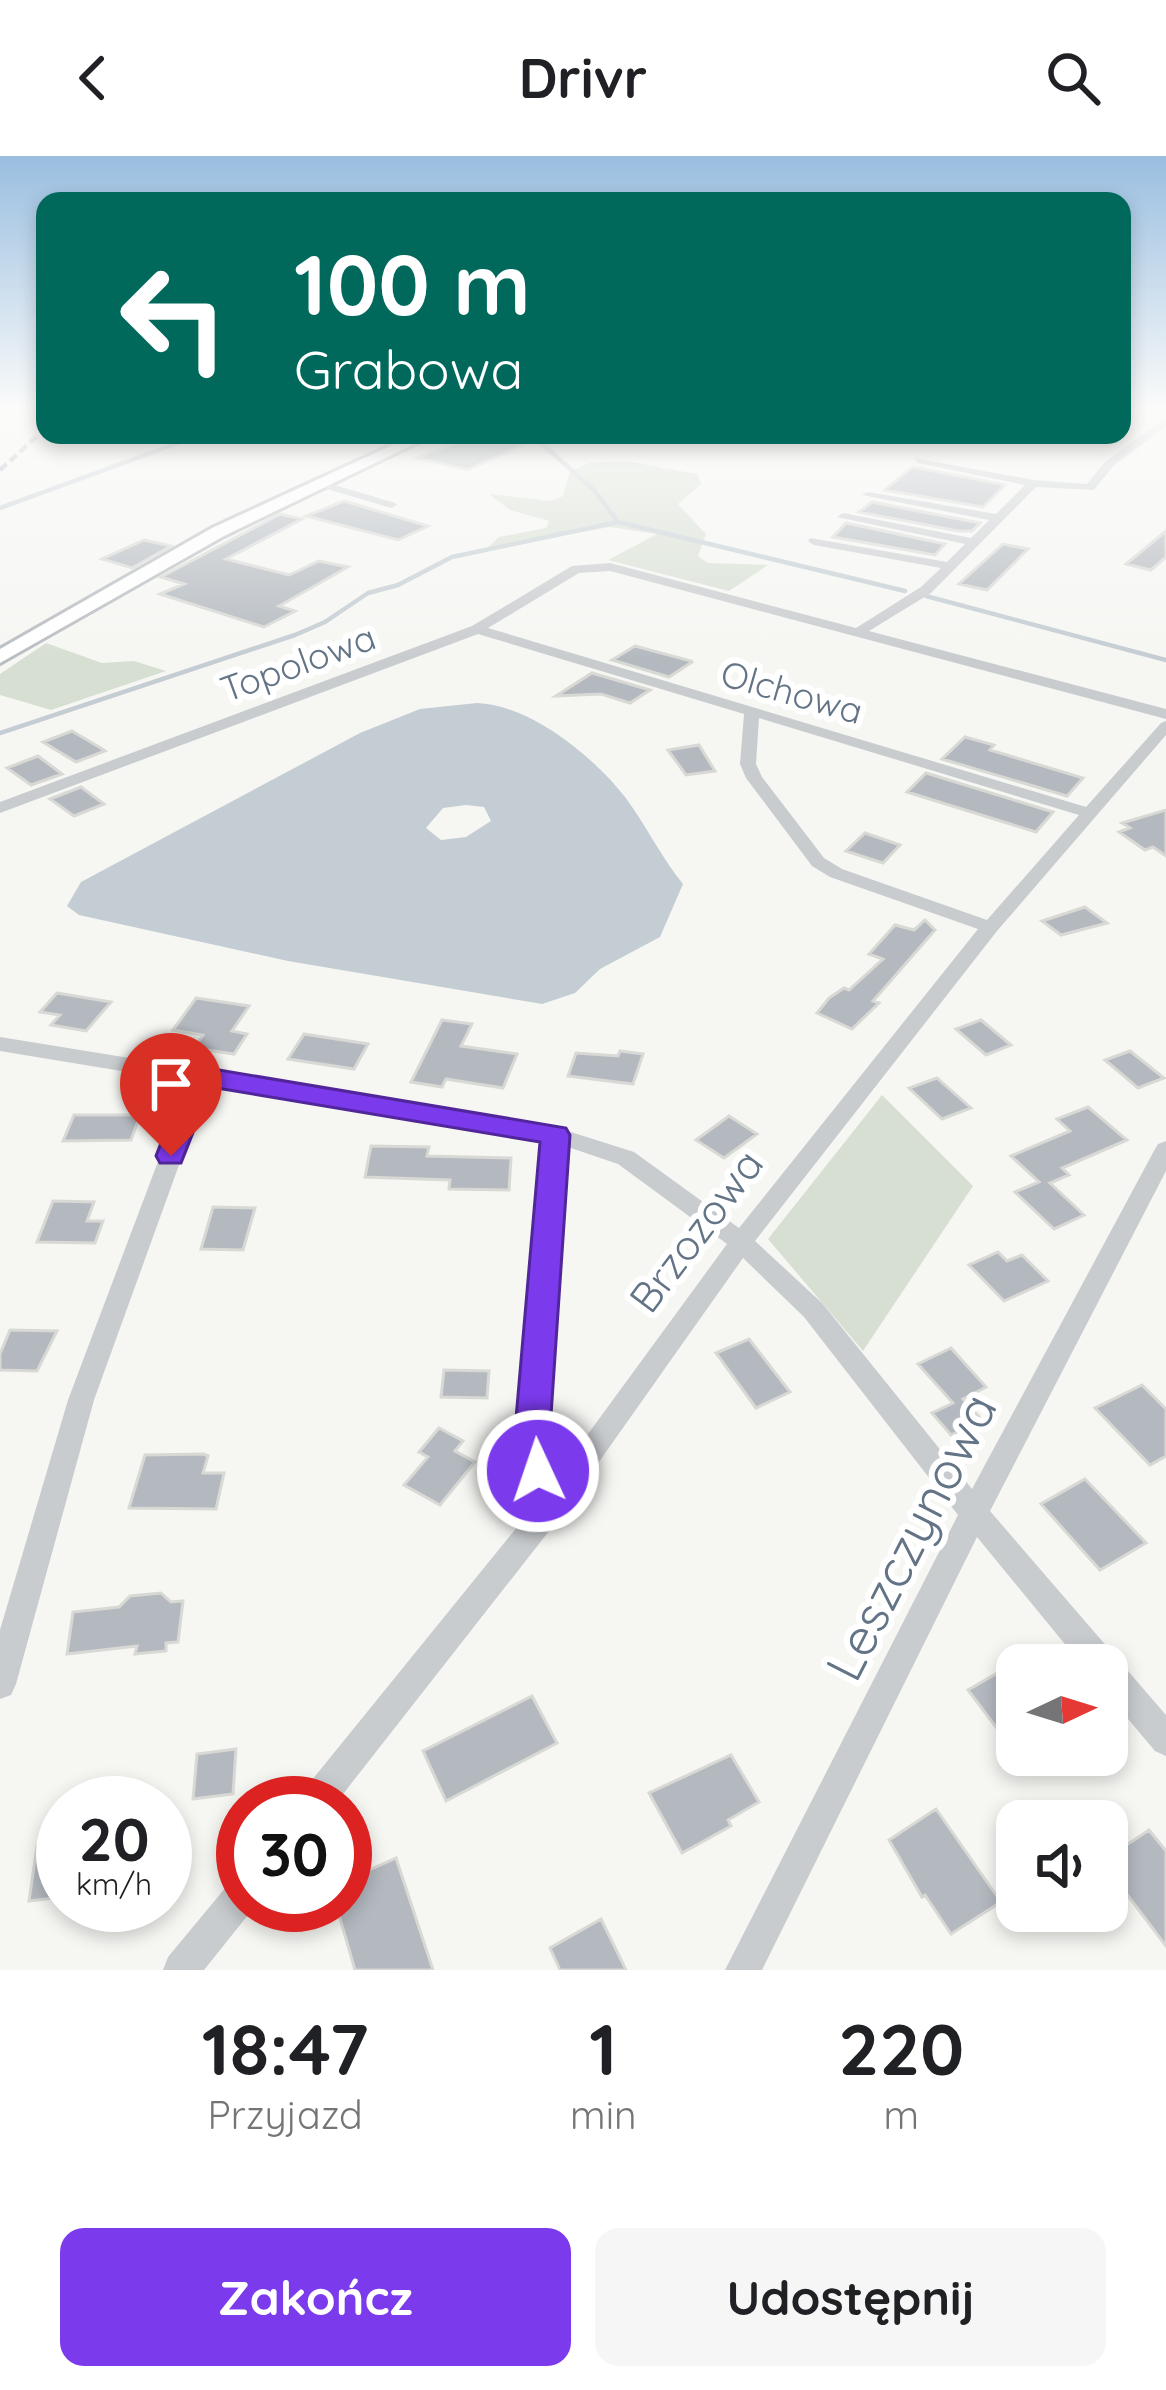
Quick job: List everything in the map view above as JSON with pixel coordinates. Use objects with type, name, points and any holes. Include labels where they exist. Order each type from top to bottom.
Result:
[{"type":"street","points":[[0,657],[207,538],[303,491]]},
{"type":"street","points":[[342,491],[391,506]]},
{"type":"street","points":[[857,633],[926,590],[1026,491]]},
{"type":"street","points":[[868,496],[999,518]]},
{"type":"street","points":[[843,517],[972,542]]},
{"type":"street","points":[[814,541],[951,566]]},
{"type":"street","name":"Topolowa","points":[[0,808],[477,629],[576,569],[610,567],[857,633]]},
{"type":"street","name":"Olchowa","points":[[477,629],[1090,814]]},
{"type":"street","points":[[857,633],[1166,714]]},
{"type":"street","points":[[752,712],[748,764],[754,778],[818,862],[836,873],[990,927]]},
{"type":"street","name":"Brzozowa","points":[[337,1776],[550,1508],[741,1243],[990,927],[1166,727]]},
{"type":"street","points":[[0,1044],[555,1135],[626,1158],[741,1243],[813,1310],[1085,1644]]},
{"type":"street","points":[[0,1684],[81,1400],[201,1076]]},
{"type":"street","points":[[550,1508],[532,1430],[555,1135]]},
{"type":"street","name":"Leszczynowa","points":[[743,1970],[974,1513],[1166,1149]]},
{"type":"street","points":[[1128,1695],[1166,1739]]},
{"type":"street","points":[[181,1970],[216,1927]]},
{"type":"shaded area","points":[[564,491],[693,491],[678,504],[706,534],[698,556],[708,563],[768,565],[729,591],[608,560],[657,534],[610,527],[487,548],[499,537],[546,528],[549,521],[510,510],[489,494],[551,501]]},
{"type":"shaded area","points":[[46,643],[102,663],[134,661],[166,671],[51,710],[0,695],[0,674]]},
{"type":"shaded area","points":[[477,703],[497,706],[539,723],[596,765],[625,797],[683,884],[660,937],[600,969],[575,993],[542,1004],[288,961],[79,915],[67,906],[81,882],[360,733],[420,709]],"holes":[[[484,807],[491,821],[466,837],[441,840],[426,828],[443,808]]]},
{"type":"shaded area","points":[[882,1095],[973,1186],[863,1351],[768,1239]]},
{"type":"building","points":[[889,491],[999,491],[983,507]]},
{"type":"building","points":[[344,501],[428,526],[398,540],[306,516]]},
{"type":"building","points":[[872,502],[980,523],[972,531],[958,531],[859,512]]},
{"type":"building","points":[[280,514],[302,519],[226,559],[289,575],[319,561],[348,567],[279,606],[295,611],[264,627],[160,594],[184,584],[161,577]]},
{"type":"building","points":[[846,523],[945,544],[935,555],[833,537]]},
{"type":"building","points":[[1166,531],[1166,557],[1151,570],[1126,564]]},
{"type":"building","points":[[144,540],[171,546],[132,568],[102,559]]},
{"type":"building","points":[[1003,544],[1028,549],[987,590],[959,584]]},
{"type":"building","points":[[635,646],[692,662],[669,677],[612,660]]},
{"type":"building","points":[[592,673],[650,690],[630,703],[601,694],[556,696]]},
{"type":"building","points":[[72,731],[105,751],[76,762],[43,742]]},
{"type":"building","points":[[965,737],[994,745],[990,750],[1083,778],[1067,796],[942,759]]},
{"type":"building","points":[[699,745],[715,771],[686,775],[668,750]]},
{"type":"building","points":[[38,756],[62,774],[31,785],[7,768]]},
{"type":"building","points":[[926,773],[1053,812],[1036,832],[907,792]]},
{"type":"building","points":[[81,787],[104,804],[74,816],[50,799]]},
{"type":"building","points":[[1166,810],[1166,856],[1153,847],[1145,850],[1119,832],[1130,828],[1122,823]]},
{"type":"building","points":[[865,833],[900,845],[883,863],[846,851]]},
{"type":"building","points":[[1085,907],[1107,923],[1061,935],[1042,921]]},
{"type":"building","points":[[925,920],[935,930],[873,1001],[879,1003],[852,1029],[817,1013],[829,998],[844,988],[849,990],[883,959],[869,954],[895,925],[914,930]]},
{"type":"building","points":[[57,993],[111,1002],[86,1031],[51,1025],[60,1015],[40,1012]]},
{"type":"building","points":[[196,998],[249,1006],[232,1031],[247,1034],[234,1054],[194,1048],[203,1035],[173,1030]]},
{"type":"building","points":[[442,1020],[472,1024],[461,1046],[517,1054],[503,1088],[446,1079],[442,1087],[411,1082]]},
{"type":"building","points":[[981,1020],[1011,1045],[986,1055],[956,1029]]},
{"type":"building","points":[[304,1034],[368,1044],[354,1069],[288,1059]]},
{"type":"building","points":[[620,1051],[643,1054],[633,1084],[568,1076],[576,1053],[618,1056]]},
{"type":"building","points":[[1130,1051],[1164,1078],[1138,1088],[1105,1060]]},
{"type":"building","points":[[937,1078],[971,1108],[942,1119],[909,1088]]},
{"type":"building","points":[[1088,1107],[1127,1140],[1062,1168],[1069,1175],[1050,1183],[1084,1215],[1054,1229],[1015,1192],[1039,1182],[1011,1156],[1070,1131],[1057,1119]]},
{"type":"building","points":[[74,1115],[140,1115],[131,1140],[63,1141]]},
{"type":"building","points":[[729,1116],[757,1134],[724,1158],[696,1140]]},
{"type":"building","points":[[371,1146],[429,1147],[427,1156],[511,1158],[509,1190],[449,1189],[450,1180],[365,1177]]},
{"type":"building","points":[[53,1201],[94,1202],[87,1221],[103,1221],[95,1243],[37,1242]]},
{"type":"building","points":[[213,1207],[255,1208],[243,1250],[201,1249]]},
{"type":"building","points":[[998,1252],[1007,1261],[1022,1255],[1048,1281],[1004,1301],[969,1265]]},
{"type":"building","points":[[10,1330],[57,1331],[37,1371],[0,1370],[0,1354]]},
{"type":"building","points":[[749,1339],[790,1392],[756,1408],[716,1353]]},
{"type":"building","points":[[951,1348],[986,1387],[963,1399],[982,1420],[951,1435],[932,1413],[953,1403],[918,1364]]},
{"type":"building","points":[[444,1370],[489,1371],[487,1398],[441,1397]]},
{"type":"building","points":[[1142,1385],[1166,1409],[1166,1456],[1150,1465],[1095,1408]]},
{"type":"building","points":[[439,1428],[463,1441],[455,1451],[475,1462],[440,1505],[404,1485],[428,1457],[419,1452]]},
{"type":"building","points":[[145,1455],[208,1456],[203,1473],[224,1473],[216,1509],[129,1508]]},
{"type":"building","points":[[1085,1479],[1146,1543],[1100,1570],[1041,1504]]},
{"type":"building","points":[[161,1593],[171,1602],[183,1601],[178,1642],[166,1643],[166,1651],[135,1654],[137,1646],[67,1654],[73,1612],[119,1607],[130,1596]]},
{"type":"building","points":[[996,1674],[996,1727],[968,1690]]},
{"type":"building","points":[[532,1696],[557,1743],[446,1801],[423,1751]]},
{"type":"building","points":[[236,1749],[234,1776],[216,1776],[216,1796],[193,1799],[197,1754]]},
{"type":"building","points":[[731,1755],[759,1802],[728,1820],[731,1826],[682,1853],[649,1793]]},
{"type":"building","points":[[936,1809],[996,1895],[996,1905],[951,1934],[922,1897],[889,1840]]},
{"type":"building","points":[[1149,1830],[1166,1851],[1166,1946],[1128,1896],[1128,1844]]},
{"type":"building","points":[[36,1853],[36,1900],[29,1901]]},
{"type":"building","points":[[396,1858],[433,1970],[355,1970],[344,1932],[372,1932],[372,1869]]},
{"type":"building","points":[[601,1919],[626,1970],[560,1970],[550,1948]]},
{"type":"waterway","points":[[0,508],[48,491]]},
{"type":"waterway","points":[[594,491],[618,522]]},
{"type":"waterway","points":[[0,733],[295,635],[325,622],[368,593],[398,585],[452,557],[618,522]]},
{"type":"waterway","points":[[618,522],[905,591]]},
{"type":"waterway","points":[[926,596],[1166,660]]},
{"type":"route","points":[[171,1156],[201,1076],[555,1135],[532,1430],[538,1471]]}]
